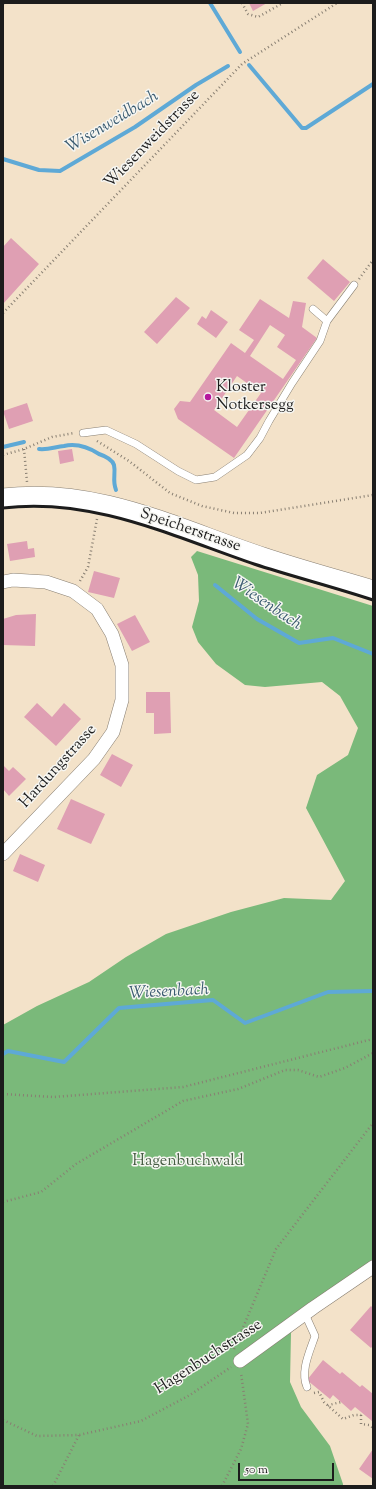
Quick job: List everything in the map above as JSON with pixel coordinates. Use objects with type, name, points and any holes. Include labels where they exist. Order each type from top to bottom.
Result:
[{"type":"main road","name":"Speicherstrasse","points":[[3,498],[28,496],[65,497],[111,505],[172,524],[263,557],[373,590]]},
{"type":"street","name":"Hardungstrasse","points":[[3,582],[14,580],[46,582],[73,592],[97,610],[112,634],[122,665],[122,700],[113,732],[94,759],[3,854]]},
{"type":"street","name":"Hagenbuchstrasse","points":[[234,1359],[305,1314],[373,1267]]},
{"type":"lane","points":[[83,433],[106,430],[136,444],[178,471],[196,480],[215,477],[247,455],[260,438],[292,383],[320,341],[327,321],[354,285]]},
{"type":"lane","points":[[312,309],[327,321]]},
{"type":"lane","points":[[305,1314],[315,1336],[305,1372],[304,1381],[306,1387]]},
{"type":"path","points":[[242,3],[248,14],[258,17],[283,3]]},
{"type":"path","name":"Wiesenweidstrasse","points":[[3,313],[242,64],[337,3]]},
{"type":"path","points":[[354,285],[373,260]]},
{"type":"path","points":[[3,455],[24,449],[52,437],[71,433],[83,433],[129,461],[170,493],[202,506],[234,513],[260,513],[373,495]]},
{"type":"path","points":[[24,449],[28,496]]},
{"type":"path","points":[[90,517],[104,520]]},
{"type":"path","points":[[88,567],[97,518]]},
{"type":"path","points":[[3,1094],[54,1098],[183,1087],[373,1040]]},
{"type":"path","points":[[3,1202],[41,1192],[76,1164],[183,1101],[238,1089],[285,1070],[298,1070],[319,1077],[345,1068],[373,1053]]},
{"type":"path","points":[[227,1369],[234,1359],[243,1326],[276,1249],[373,1123]]},
{"type":"path","points":[[222,1486],[241,1449],[248,1424],[234,1359]]},
{"type":"path","name":"Hagenbuchstrasse","points":[[3,1420],[37,1436],[79,1435],[141,1421],[190,1395],[227,1369],[234,1359]]},
{"type":"path","points":[[315,1394],[320,1392],[324,1402],[343,1419],[354,1415],[362,1415],[361,1424],[369,1425],[373,1428]]},
{"type":"path","points":[[328,1406],[341,1402]]},
{"type":"path","points":[[53,1486],[79,1435]]},
{"type":"green space","name":"Hagenbuchwald","points":[[197,551],[373,606],[373,1259],[364,1267],[304,1307],[291,1333],[290,1382],[301,1407],[330,1446],[343,1486],[3,1486],[3,1025],[37,1006],[89,982],[126,957],[166,934],[231,912],[284,898],[331,900],[345,881],[306,808],[317,775],[348,755],[358,728],[340,696],[322,682],[265,687],[245,685],[216,664],[198,642],[192,627],[199,601],[198,575],[191,557]]},
{"type":"building","points":[[249,3],[267,3],[253,11]]},
{"type":"building","points":[[11,238],[39,264],[3,304],[3,247]]},
{"type":"building","points":[[323,259],[350,282],[334,301],[307,278]]},
{"type":"building","points":[[176,297],[190,308],[157,344],[144,332]]},
{"type":"building","name":"Kloster Notkersegg","points":[[260,299],[289,318],[293,301],[306,303],[302,327],[317,338],[234,458],[178,419],[174,409],[180,401],[190,402],[231,343],[245,353],[254,340],[239,330]],"holes":[[[270,325],[285,335],[277,347],[296,360],[283,379],[250,356]],[[237,376],[261,393],[237,427],[214,410]]]},
{"type":"building","points":[[211,310],[228,322],[216,338],[197,324],[202,316],[206,319]]},
{"type":"building","points":[[27,403],[33,421],[9,429],[3,411]]},
{"type":"building","points":[[72,449],[74,461],[60,464],[58,451]]},
{"type":"building","points":[[27,541],[28,549],[34,548],[35,557],[10,561],[7,544]]},
{"type":"building","points":[[94,571],[120,578],[114,598],[88,592]]},
{"type":"building","points":[[36,614],[35,646],[3,645],[3,619],[16,615]]},
{"type":"building","points":[[135,615],[150,642],[132,651],[117,624]]},
{"type":"building","points":[[146,692],[170,692],[171,733],[154,734],[154,713],[146,713]]},
{"type":"building","points":[[37,703],[52,717],[64,703],[81,719],[56,746],[24,717]]},
{"type":"building","points":[[112,754],[133,765],[121,787],[100,775]]},
{"type":"building","points":[[3,765],[9,771],[13,767],[26,779],[9,796],[3,789]]},
{"type":"building","points":[[71,799],[105,814],[91,844],[57,829]]},
{"type":"building","points":[[20,854],[45,865],[38,882],[13,871]]},
{"type":"building","points":[[371,1306],[373,1308],[373,1346],[371,1348],[350,1330]]},
{"type":"building","points":[[323,1360],[340,1374],[342,1372],[360,1387],[362,1385],[373,1394],[372,1421],[355,1407],[351,1411],[333,1395],[330,1399],[307,1380]]},
{"type":"building","points":[[373,1449],[373,1479],[359,1469]]},
{"type":"waterway","points":[[210,3],[240,52]]},
{"type":"waterway","points":[[249,65],[302,128],[306,128],[373,84]]},
{"type":"waterway","name":"Wisenweidbach","points":[[3,159],[39,170],[60,171],[135,127],[196,85],[228,66]]},
{"type":"waterway","points":[[3,447],[24,442]]},
{"type":"waterway","points":[[39,449],[78,445],[91,449],[110,459],[114,465],[114,483],[116,490]]},
{"type":"waterway","name":"Wiesenbach","points":[[215,585],[257,619],[299,643],[333,638],[373,654]]},
{"type":"waterway","name":"Wiesenbach","points":[[3,1054],[8,1051],[64,1062],[119,1008],[213,1000],[245,1023],[328,992],[373,991]]},
{"type":"railway","points":[[3,508],[36,506],[68,508],[131,521],[254,564],[373,600]]},
{"type":"place","name":"Kloster Notkersegg","points":[[208,397]]}]
